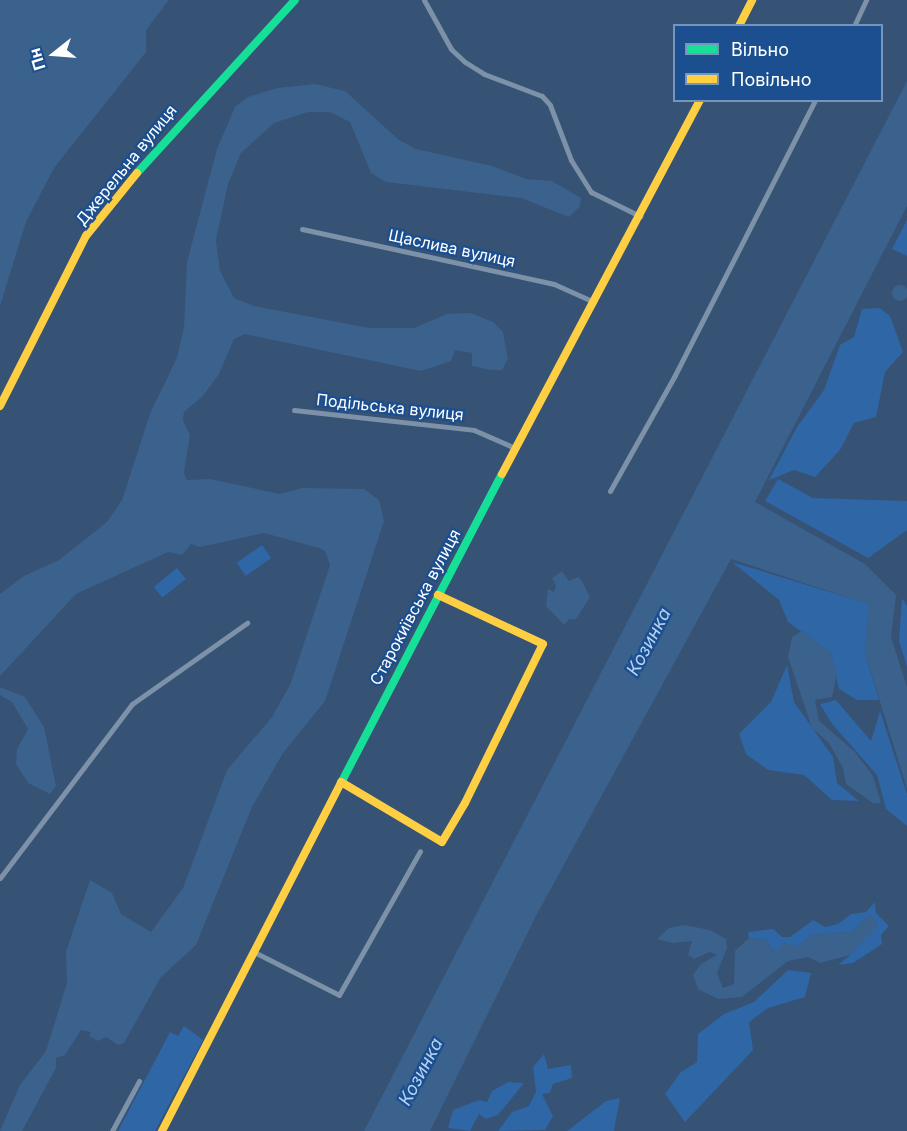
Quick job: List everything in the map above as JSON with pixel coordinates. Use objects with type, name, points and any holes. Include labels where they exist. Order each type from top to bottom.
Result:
[{"type":"street","name":"Джерельна вулиця","points":[[0,406],[86,236],[162,142],[294,0]]},
{"type":"street","points":[[424,0],[451,49],[465,62],[484,74],[542,96],[550,105],[571,160],[591,192],[640,216]]},
{"type":"street","points":[[740,24],[752,0]]},
{"type":"street","points":[[855,24],[866,0]]},
{"type":"street","name":"Старокиївська вулиця","points":[[162,1131],[514,448],[699,102]]},
{"type":"street","points":[[610,491],[674,377],[814,102]]},
{"type":"street","name":"Щаслива вулиця","points":[[302,229],[554,284],[594,302]]},
{"type":"street","name":"Подільська вулиця","points":[[294,410],[474,430],[514,448]]},
{"type":"street","points":[[341,782],[442,842],[465,803],[543,644],[438,595]]},
{"type":"street","points":[[0,878],[132,704],[247,623]]},
{"type":"street","points":[[254,952],[339,995],[420,851]]},
{"type":"street","points":[[112,1131],[139,1081]]},
{"type":"shaded area","points":[[907,220],[907,256],[892,249]]},
{"type":"shaded area","points":[[880,308],[890,316],[903,352],[885,372],[876,417],[854,423],[840,450],[815,477],[794,470],[769,480],[797,427],[824,390],[840,345],[854,337],[862,309]]},
{"type":"shaded area","points":[[778,479],[813,498],[907,501],[907,530],[868,558],[765,501]]},
{"type":"shaded area","points":[[262,545],[271,558],[246,576],[237,563]]},
{"type":"shaded area","points":[[732,562],[869,604],[865,653],[879,700],[857,700],[839,689],[831,653],[788,622],[779,600]]},
{"type":"shaded area","points":[[177,568],[186,579],[162,598],[154,587]]},
{"type":"shaded area","points":[[902,598],[907,606],[907,667],[899,641]]},
{"type":"shaded area","points":[[787,665],[794,702],[833,757],[837,783],[859,801],[832,800],[804,775],[768,770],[746,754],[739,734],[771,702]]},
{"type":"shaded area","points":[[836,700],[871,741],[880,711],[907,794],[907,826],[886,809],[877,775],[832,724],[820,704]]},
{"type":"shaded area","points":[[875,902],[876,913],[889,926],[881,935],[882,944],[853,963],[838,965],[850,955],[871,914],[852,932],[811,935],[799,946],[774,952],[766,940],[749,938],[748,932],[773,929],[782,937],[790,937],[813,920],[825,927],[838,924],[851,914],[866,912]]},
{"type":"shaded area","points":[[788,970],[811,973],[805,997],[768,1008],[749,1022],[753,1050],[685,1122],[665,1094],[681,1072],[697,1062],[698,1034],[724,1014],[754,1002]]},
{"type":"shaded area","points":[[184,1026],[203,1040],[155,1131],[118,1131],[170,1032],[178,1036]]},
{"type":"shaded area","points":[[544,1054],[548,1069],[571,1065],[572,1078],[553,1084],[550,1093],[542,1094],[553,1116],[545,1130],[498,1131],[512,1112],[529,1106],[536,1092],[533,1067]]},
{"type":"shaded area","points":[[508,1082],[524,1083],[498,1115],[486,1119],[479,1114],[470,1131],[448,1128],[453,1110],[479,1100],[487,1102],[492,1091]]},
{"type":"shaded area","points":[[620,1098],[614,1131],[567,1131],[606,1101]]},
{"type":"water","points":[[0,0],[169,0],[146,30],[146,52],[54,168],[26,222],[0,306]]},
{"type":"water","name":"Козинка","points":[[907,81],[907,206],[755,502],[865,564],[896,595],[891,637],[907,687],[907,789],[865,653],[868,604],[731,559],[536,916],[430,1131],[364,1131]]},
{"type":"water","points":[[315,84],[345,91],[399,140],[416,149],[492,166],[526,179],[552,181],[581,198],[580,206],[569,217],[521,198],[386,182],[371,173],[350,122],[330,112],[308,112],[274,123],[241,153],[228,184],[216,240],[220,271],[234,298],[254,306],[369,328],[414,328],[447,314],[471,313],[493,322],[503,332],[508,359],[502,370],[491,370],[472,366],[472,353],[455,350],[451,361],[421,371],[245,334],[234,339],[219,374],[203,396],[184,412],[183,420],[190,435],[184,473],[187,480],[210,479],[280,494],[302,488],[364,489],[379,500],[384,521],[325,701],[283,753],[252,807],[196,945],[161,977],[124,1043],[118,1045],[106,1037],[98,1041],[89,1036],[91,1032],[81,1030],[65,1055],[56,1058],[56,1068],[22,1131],[0,1131],[20,1085],[46,1051],[67,983],[66,952],[90,880],[112,893],[121,914],[151,932],[183,888],[227,770],[272,717],[290,685],[330,565],[325,551],[319,548],[264,533],[200,547],[191,544],[182,555],[168,552],[76,594],[0,676],[0,594],[24,576],[59,560],[107,522],[122,500],[151,411],[177,358],[184,327],[187,262],[217,149],[235,107],[248,97],[277,88]]},
{"type":"water","points":[[900,285],[906,287],[908,293],[906,299],[900,301],[894,299],[892,293],[894,287]]},
{"type":"water","points":[[562,571],[569,581],[578,577],[590,597],[576,619],[569,619],[564,625],[546,606],[548,589],[554,592],[556,586],[552,578]]},
{"type":"water","points":[[802,631],[831,653],[837,674],[832,697],[815,700],[819,721],[854,751],[873,776],[881,803],[873,803],[846,784],[843,768],[829,743],[812,728],[788,657],[792,637]]},
{"type":"water","points":[[0,687],[25,697],[44,727],[56,786],[50,794],[28,783],[16,764],[17,749],[28,729],[12,702],[0,695]]},
{"type":"water","points":[[871,914],[878,925],[850,955],[820,963],[808,957],[788,961],[742,997],[718,999],[698,989],[693,975],[701,964],[717,955],[710,952],[694,959],[688,955],[692,941],[672,943],[657,939],[669,928],[685,925],[710,930],[726,939],[727,948],[717,973],[723,988],[734,984],[735,951],[749,938],[766,940],[774,952],[784,943],[799,946],[811,935],[852,932]]},
{"type":"traffic: fast","points":[[137,173],[295,0]]},
{"type":"traffic: fast","points":[[341,783],[502,474]]},
{"type":"traffic: slow","points":[[740,24],[752,0]]},
{"type":"traffic: slow","points":[[502,474],[699,102]]},
{"type":"traffic: slow","points":[[0,406],[86,236],[137,173]]},
{"type":"traffic: slow","points":[[341,782],[442,842],[465,803],[543,644],[438,595]]},
{"type":"traffic: slow","points":[[162,1131],[341,783]]}]
